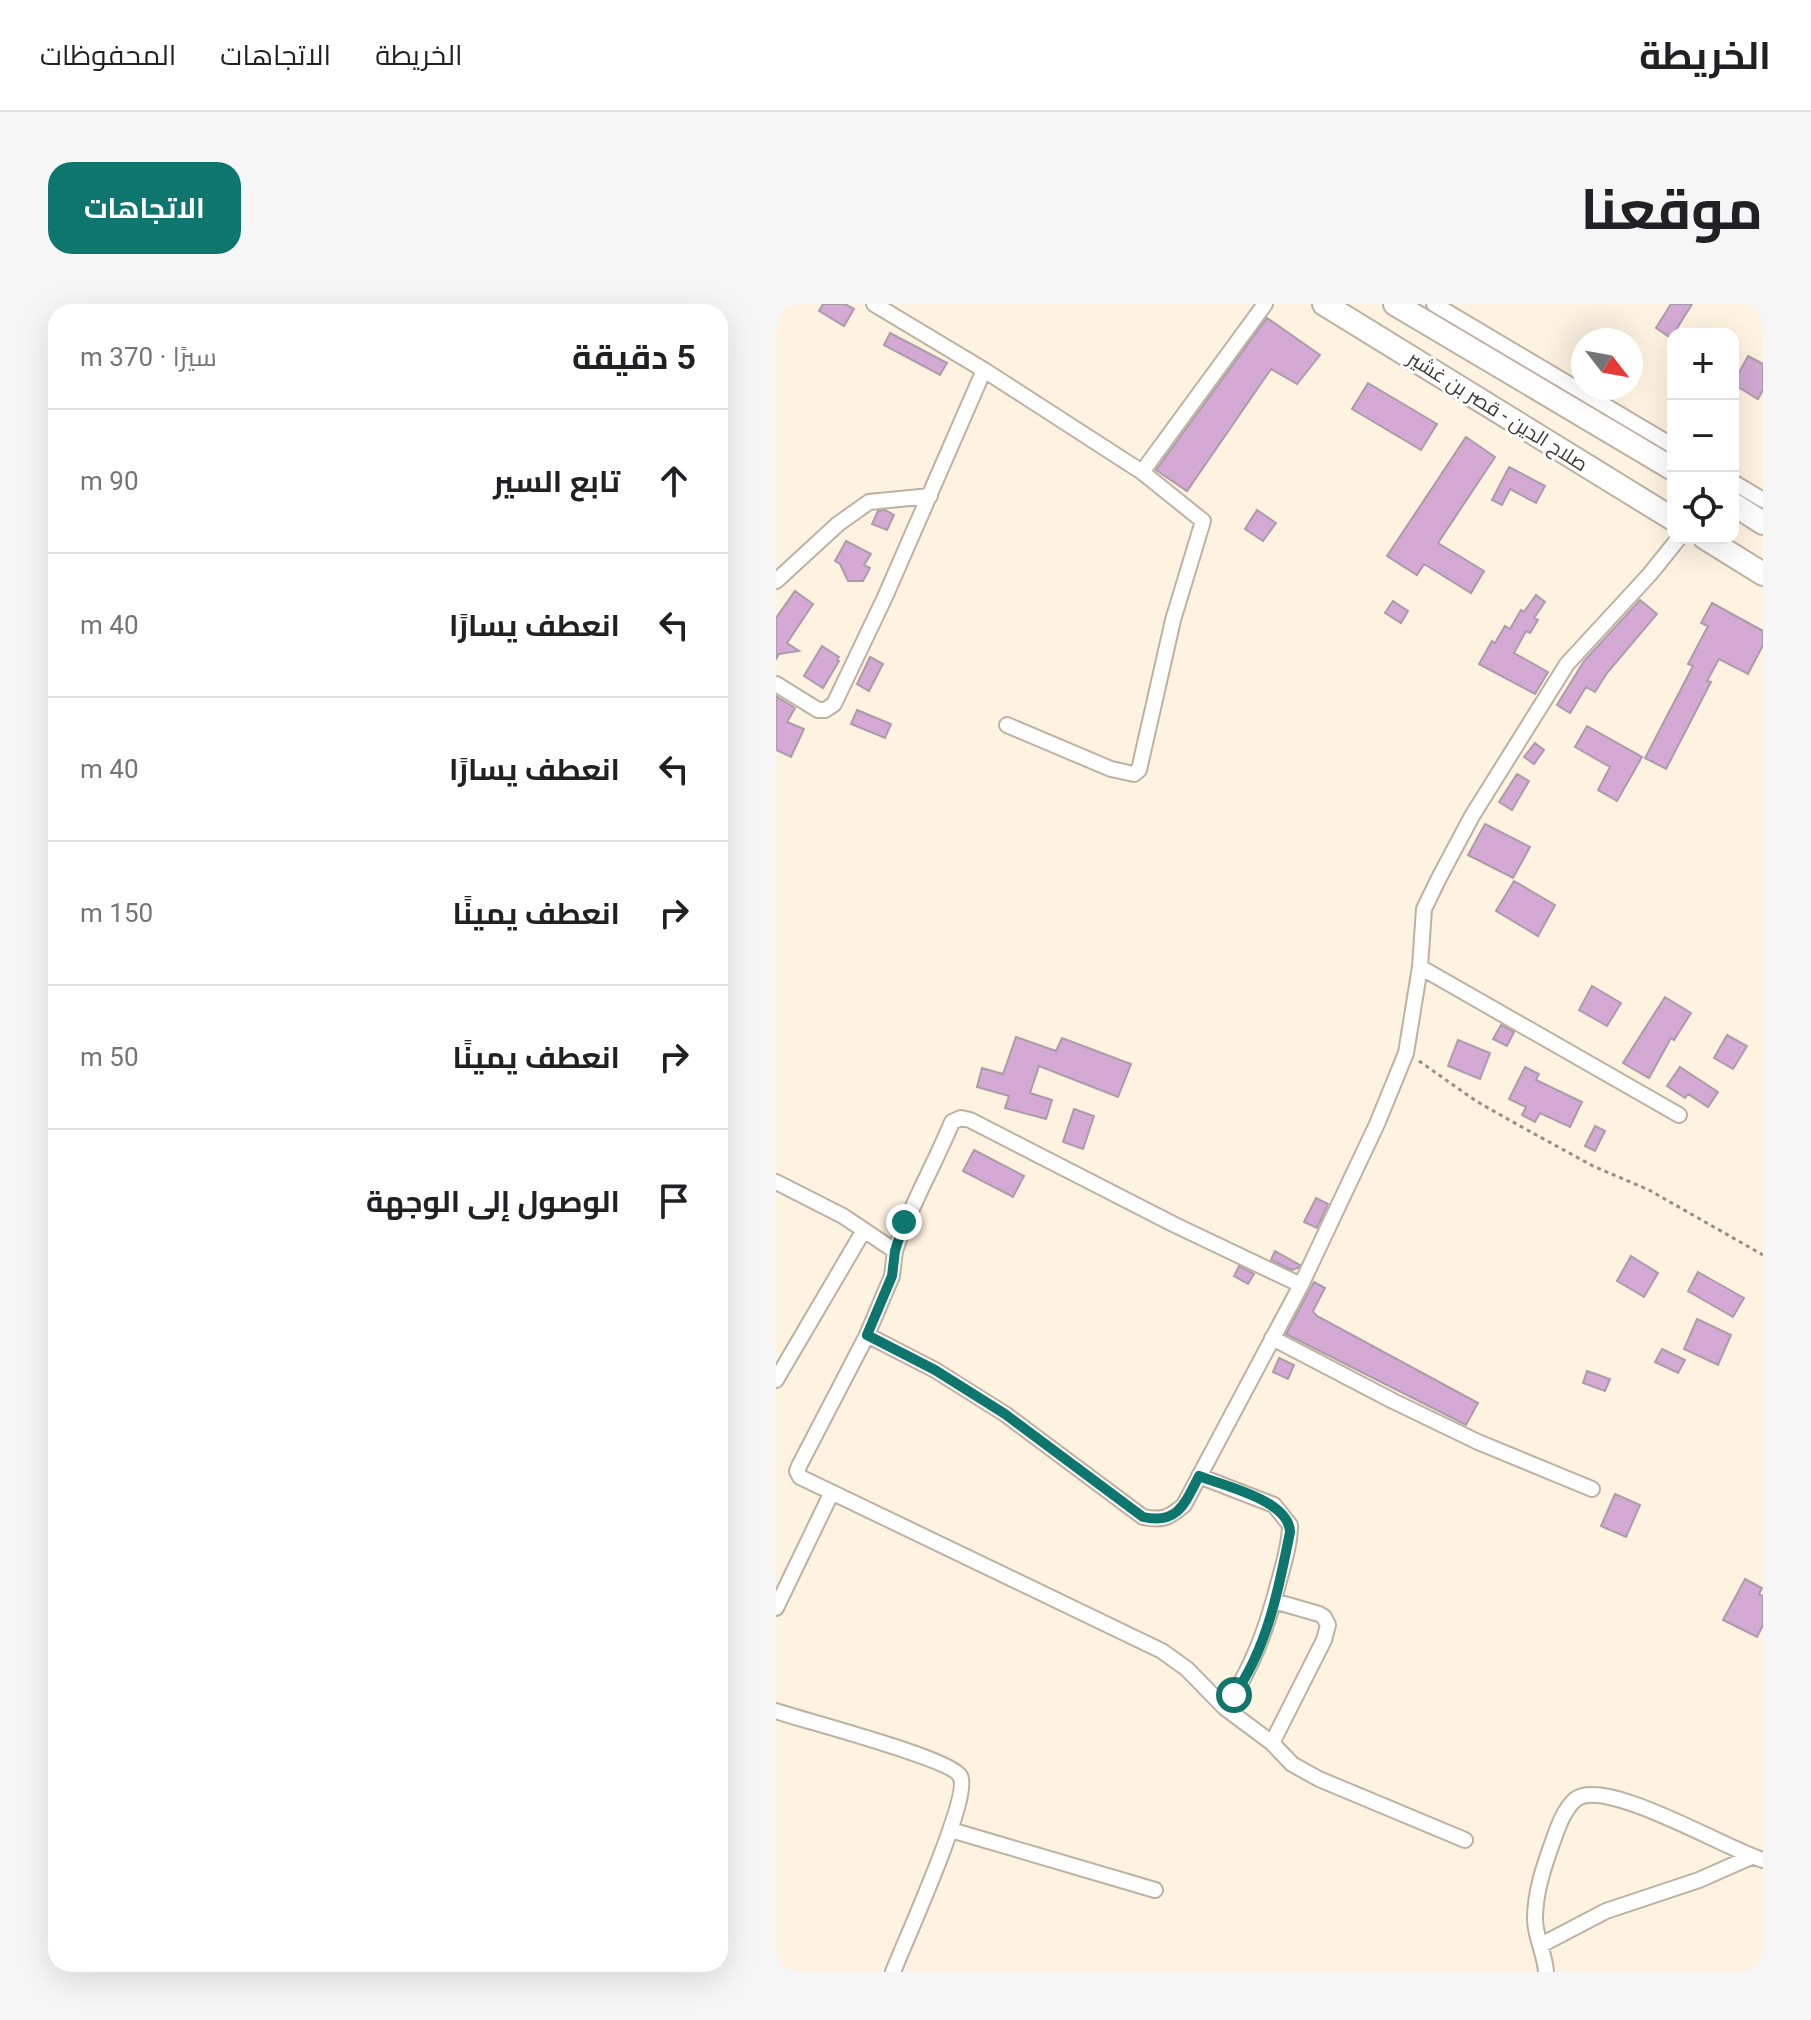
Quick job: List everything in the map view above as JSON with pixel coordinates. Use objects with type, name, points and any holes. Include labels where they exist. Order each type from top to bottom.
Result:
[{"type":"highway","name":"صلاح الدين - قصر بن غشير","points":[[1324,304],[1667,515]]},
{"type":"highway","points":[[1395,304],[1667,465]]},
{"type":"highway","points":[[1739,508],[1763,523]]},
{"type":"highway","points":[[1715,544],[1763,574]]},
{"type":"street","points":[[874,304],[984,370],[1142,472],[1203,521],[1173,620],[1139,770],[1134,774],[1111,769],[1007,725]]},
{"type":"street","points":[[1142,472],[1265,304]]},
{"type":"street","points":[[1434,304],[1667,442]]},
{"type":"street","points":[[776,684],[818,710],[825,710],[834,704],[857,660],[984,370]]},
{"type":"street","points":[[1739,486],[1763,500]]},
{"type":"street","points":[[776,581],[838,524],[869,502],[930,496]]},
{"type":"street","points":[[867,1335],[935,1370],[1005,1414],[1143,1517],[1158,1520],[1174,1514],[1184,1505],[1301,1285],[1377,1124],[1406,1053],[1420,967],[1424,909],[1472,816],[1567,664],[1674,544]]},
{"type":"street","points":[[1420,967],[1679,1115]]},
{"type":"street","points":[[1301,1285],[961,1118],[952,1122],[904,1222],[895,1251],[892,1276],[867,1335],[797,1471],[800,1477],[831,1494],[1162,1651],[1187,1669],[1225,1708],[1272,1743],[1292,1764],[1319,1779],[1465,1840]]},
{"type":"street","points":[[776,1182],[864,1230],[895,1251]]},
{"type":"street","points":[[776,1380],[864,1230]]},
{"type":"street","points":[[1272,1338],[1478,1442],[1592,1489]]},
{"type":"street","points":[[1199,1476],[1274,1505],[1290,1525],[1265,1633],[1252,1664],[1225,1708]]},
{"type":"street","points":[[776,1608],[831,1494]]},
{"type":"street","points":[[1272,1743],[1324,1640],[1328,1625],[1319,1614],[1274,1601]]},
{"type":"street","points":[[776,1711],[900,1748],[952,1767],[960,1774],[963,1783],[951,1830],[893,1972]]},
{"type":"street","points":[[1546,1972],[1546,1958],[1535,1921],[1544,1866],[1558,1827],[1577,1799],[1600,1794],[1626,1800],[1757,1858]]},
{"type":"street","points":[[951,1830],[1155,1890]]},
{"type":"street","points":[[1541,1945],[1606,1911],[1757,1858]]},
{"type":"path","points":[[1406,1053],[1509,1120],[1593,1166],[1677,1205],[1763,1255]]},
{"type":"building","points":[[823,304],[845,304],[854,309],[844,326],[819,311]]},
{"type":"building","points":[[1671,304],[1692,304],[1677,328],[1667,328],[1667,335],[1656,328]]},
{"type":"building","points":[[1267,318],[1320,355],[1297,384],[1271,369],[1187,491],[1156,470]]},
{"type":"building","points":[[890,333],[947,363],[940,375],[884,345]]},
{"type":"building","points":[[1748,356],[1763,364],[1763,390],[1758,399],[1739,388],[1739,373]]},
{"type":"building","points":[[1368,383],[1437,424],[1421,450],[1352,409]]},
{"type":"building","points":[[1466,437],[1495,457],[1438,543],[1484,571],[1471,593],[1424,564],[1417,575],[1387,556]]},
{"type":"building","points":[[1509,467],[1545,486],[1536,503],[1510,489],[1502,505],[1492,500]]},
{"type":"building","points":[[885,510],[894,515],[887,530],[872,524],[878,511]]},
{"type":"building","points":[[1257,510],[1276,523],[1263,541],[1245,529]]},
{"type":"building","points":[[846,541],[871,554],[864,565],[870,568],[863,581],[848,581],[840,564],[835,561]]},
{"type":"building","points":[[795,591],[813,604],[787,643],[799,651],[779,654],[776,659],[776,618]]},
{"type":"building","points":[[1536,595],[1545,602],[1534,618],[1538,620],[1530,633],[1526,631],[1514,653],[1548,672],[1535,694],[1479,664],[1492,641],[1495,643],[1505,626],[1510,629],[1521,610],[1524,612]]},
{"type":"building","points":[[1640,600],[1657,614],[1607,673],[1595,692],[1586,687],[1570,713],[1557,705],[1584,661]]},
{"type":"building","points":[[1393,601],[1408,611],[1401,623],[1385,613]]},
{"type":"building","points":[[1712,603],[1763,631],[1763,645],[1748,674],[1719,659],[1707,681],[1711,682],[1666,769],[1645,758],[1693,666],[1688,664],[1708,626],[1701,623]]},
{"type":"building","points":[[822,646],[839,657],[823,688],[804,676]]},
{"type":"building","points":[[870,657],[883,664],[869,691],[857,684]]},
{"type":"building","points":[[776,696],[795,708],[787,722],[804,729],[791,757],[776,750]]},
{"type":"building","points":[[857,710],[891,724],[885,738],[851,724]]},
{"type":"building","points":[[1587,726],[1642,757],[1617,801],[1598,790],[1610,767],[1575,747]]},
{"type":"building","points":[[1535,743],[1544,750],[1534,764],[1524,757]]},
{"type":"building","points":[[1517,774],[1529,781],[1512,810],[1499,802]]},
{"type":"building","points":[[1485,824],[1530,847],[1513,878],[1468,855]]},
{"type":"building","points":[[1514,881],[1555,905],[1538,936],[1496,911]]},
{"type":"building","points":[[1592,986],[1621,1003],[1607,1026],[1579,1010]]},
{"type":"building","points":[[1665,997],[1691,1013],[1674,1040],[1671,1038],[1649,1078],[1623,1063]]},
{"type":"building","points":[[1501,1025],[1514,1032],[1507,1046],[1493,1039]]},
{"type":"building","points":[[1727,1035],[1747,1046],[1733,1069],[1714,1058]]},
{"type":"building","points":[[1016,1037],[1056,1051],[1062,1038],[1131,1064],[1118,1097],[1039,1066],[1030,1093],[1052,1100],[1046,1119],[1005,1108],[1009,1096],[977,1087],[982,1068],[1003,1074]]},
{"type":"building","points":[[1458,1040],[1490,1053],[1480,1079],[1448,1066]]},
{"type":"building","points":[[1525,1067],[1539,1074],[1536,1080],[1582,1102],[1570,1127],[1540,1113],[1535,1122],[1522,1115],[1526,1107],[1509,1099]]},
{"type":"building","points":[[1680,1067],[1718,1092],[1708,1107],[1688,1094],[1685,1098],[1667,1086]]},
{"type":"building","points":[[1074,1109],[1094,1116],[1083,1149],[1063,1142]]},
{"type":"building","points":[[1595,1126],[1605,1131],[1595,1151],[1585,1146]]},
{"type":"building","points":[[974,1150],[1024,1176],[1013,1197],[963,1171]]},
{"type":"building","points":[[1316,1198],[1328,1204],[1317,1228],[1304,1222]]},
{"type":"building","points":[[1275,1251],[1300,1265],[1292,1270],[1271,1260]]},
{"type":"building","points":[[1631,1256],[1658,1273],[1644,1297],[1617,1281]]},
{"type":"building","points":[[1239,1266],[1254,1274],[1248,1284],[1234,1276]]},
{"type":"building","points":[[1698,1272],[1744,1298],[1733,1317],[1688,1291]]},
{"type":"building","points":[[1314,1282],[1325,1288],[1313,1311],[1317,1316],[1478,1403],[1466,1425],[1286,1334]]},
{"type":"building","points":[[1697,1319],[1731,1335],[1718,1365],[1684,1349]]},
{"type":"building","points":[[1662,1349],[1685,1360],[1678,1373],[1655,1362]]},
{"type":"building","points":[[1279,1358],[1294,1365],[1288,1379],[1273,1372]]},
{"type":"building","points":[[1587,1371],[1610,1379],[1605,1391],[1583,1383]]},
{"type":"building","points":[[1615,1494],[1640,1505],[1626,1537],[1601,1526]]},
{"type":"building","points":[[1745,1579],[1762,1588],[1759,1594],[1763,1596],[1763,1625],[1757,1637],[1723,1620]]},
{"type":"route","points":[[904,1222],[895,1251],[892,1276],[867,1335],[935,1370],[1005,1414],[1143,1517],[1165,1520],[1174,1514],[1184,1505],[1199,1476],[1274,1505],[1284,1516],[1290,1525],[1290,1532],[1265,1633],[1234,1695]]}]
